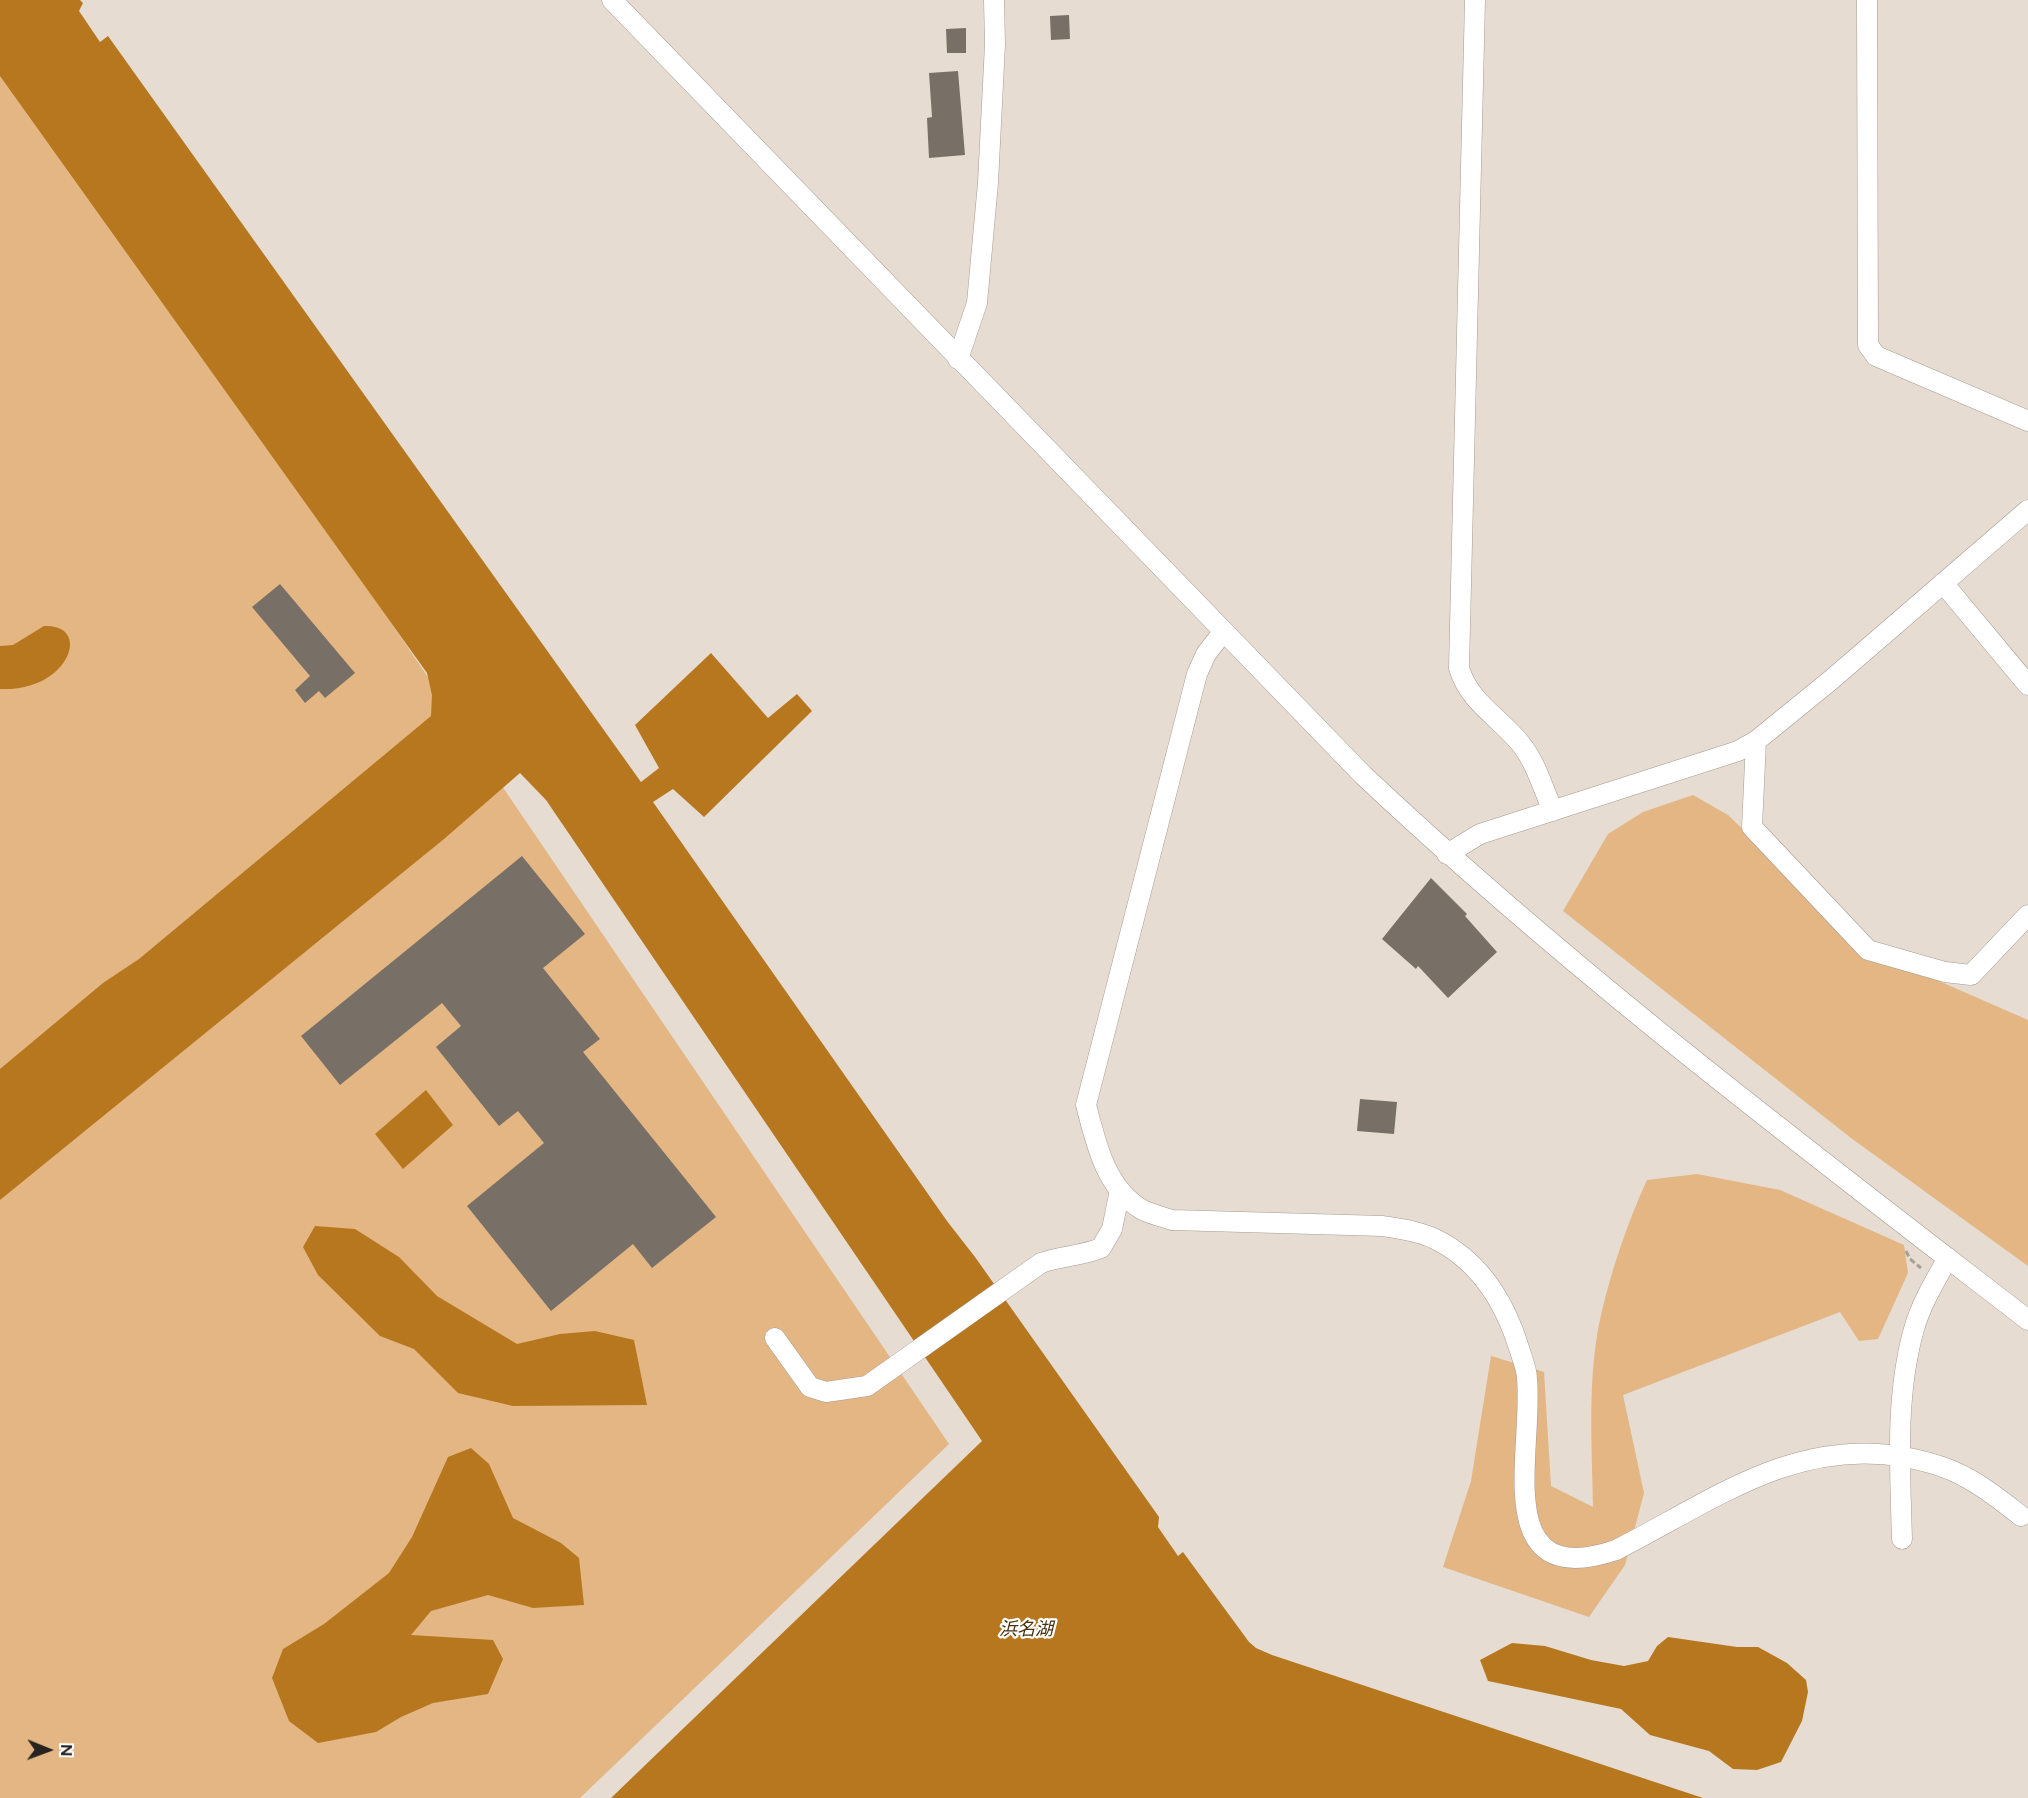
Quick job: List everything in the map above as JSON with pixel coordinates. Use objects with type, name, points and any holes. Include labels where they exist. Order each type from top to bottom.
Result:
[{"type":"street","points":[[612,0],[1363,775],[1447,854],[1593,978],[1785,1135],[2028,1320]]},
{"type":"street","points":[[958,359],[977,303],[988,183],[995,44],[994,0]]},
{"type":"street","points":[[1475,0],[1460,668],[1463,681],[1472,696],[1521,745],[1553,811]]},
{"type":"street","points":[[1867,0],[1868,345],[1876,356],[2028,421]]},
{"type":"street","points":[[1447,854],[1480,834],[1738,751],[1756,741],[1832,680],[2028,510]]},
{"type":"street","points":[[1943,584],[2028,685]]},
{"type":"street","points":[[1224,632],[1206,654],[1197,674],[1086,1105],[1096,1146],[1105,1168],[1120,1190],[1142,1209],[1172,1220],[1383,1226],[1408,1230],[1435,1239],[1476,1270],[1502,1303],[1527,1377],[1525,1495],[1527,1519],[1544,1550],[1553,1555],[1575,1559],[1616,1550],[1741,1483],[1792,1463],[1857,1452],[1874,1452],[1928,1462],[1964,1476],[2021,1516]]},
{"type":"street","points":[[1756,741],[1752,827],[1868,950],[1945,972],[1971,975],[2028,915]]},
{"type":"street","points":[[775,1338],[810,1387],[826,1392],[867,1386],[1041,1263],[1062,1256],[1083,1255],[1101,1248],[1112,1229],[1120,1190]]},
{"type":"street","points":[[1902,1539],[1900,1456],[1902,1410],[1915,1328],[1929,1292],[1948,1258]]},
{"type":"shaded area","points":[[0,62],[396,630],[949,1444],[580,1798],[0,1798]]},
{"type":"shaded area","points":[[1693,795],[1728,815],[1868,950],[2028,1020],[2028,1266],[1851,1138],[1563,911],[1608,834],[1643,812]]},
{"type":"shaded area","points":[[1697,1174],[1780,1190],[1904,1245],[1908,1273],[1878,1339],[1859,1341],[1840,1312],[1623,1395],[1644,1493],[1625,1565],[1589,1617],[1443,1567],[1471,1481],[1491,1356],[1544,1372],[1551,1486],[1593,1507],[1591,1411],[1594,1362],[1601,1315],[1615,1263],[1647,1180]]},
{"type":"water","name":"浜名湖","points":[[0,0],[80,0],[83,3],[79,11],[100,42],[108,36],[641,782],[659,768],[635,725],[711,653],[768,718],[797,694],[812,711],[704,817],[673,789],[653,802],[947,1221],[975,1257],[1159,1517],[1158,1527],[1178,1556],[1183,1552],[1249,1642],[1272,1655],[1703,1798],[611,1798],[982,1441],[546,800],[520,773],[444,839],[0,1200],[0,1069],[103,983],[139,959],[431,716],[432,695],[427,673],[0,76]]},
{"type":"water","points":[[44,626],[63,630],[68,636],[69,650],[61,666],[36,684],[14,689],[0,689],[0,646],[13,645]]},
{"type":"water","points":[[426,1090],[453,1125],[403,1169],[375,1134]]},
{"type":"water","points":[[315,1226],[355,1229],[399,1257],[437,1296],[517,1344],[560,1334],[595,1331],[634,1340],[647,1405],[513,1406],[458,1393],[414,1349],[380,1336],[318,1275],[303,1247]]},
{"type":"water","points":[[471,1448],[489,1464],[513,1518],[561,1543],[579,1558],[584,1605],[533,1608],[488,1595],[431,1611],[411,1635],[493,1640],[503,1659],[488,1694],[433,1703],[401,1717],[376,1732],[318,1743],[289,1721],[272,1678],[283,1649],[324,1624],[389,1573],[412,1537],[448,1457]]},
{"type":"water","points":[[1668,1637],[1737,1647],[1758,1647],[1787,1663],[1806,1680],[1808,1692],[1802,1721],[1781,1762],[1757,1770],[1733,1769],[1709,1751],[1650,1735],[1621,1709],[1488,1681],[1480,1660],[1512,1643],[1545,1646],[1591,1660],[1624,1666],[1648,1661],[1657,1646]]},
{"type":"building","points":[[1069,15],[1070,39],[1051,40],[1050,16]]},
{"type":"building","points":[[966,28],[966,53],[947,53],[946,29]]},
{"type":"building","points":[[958,71],[965,155],[929,158],[927,118],[932,117],[929,73]]},
{"type":"building","points":[[280,584],[355,673],[325,698],[319,691],[305,703],[295,690],[310,676],[252,607]]},
{"type":"building","points":[[522,856],[585,934],[543,968],[600,1039],[583,1052],[716,1217],[652,1268],[633,1244],[551,1311],[467,1206],[544,1143],[518,1111],[499,1126],[436,1047],[461,1026],[442,1003],[340,1085],[301,1036]]},
{"type":"building","points":[[1431,878],[1467,914],[1465,916],[1497,952],[1448,998],[1418,966],[1416,969],[1382,939]]},
{"type":"building","points":[[1360,1099],[1397,1102],[1394,1134],[1357,1131]]}]
